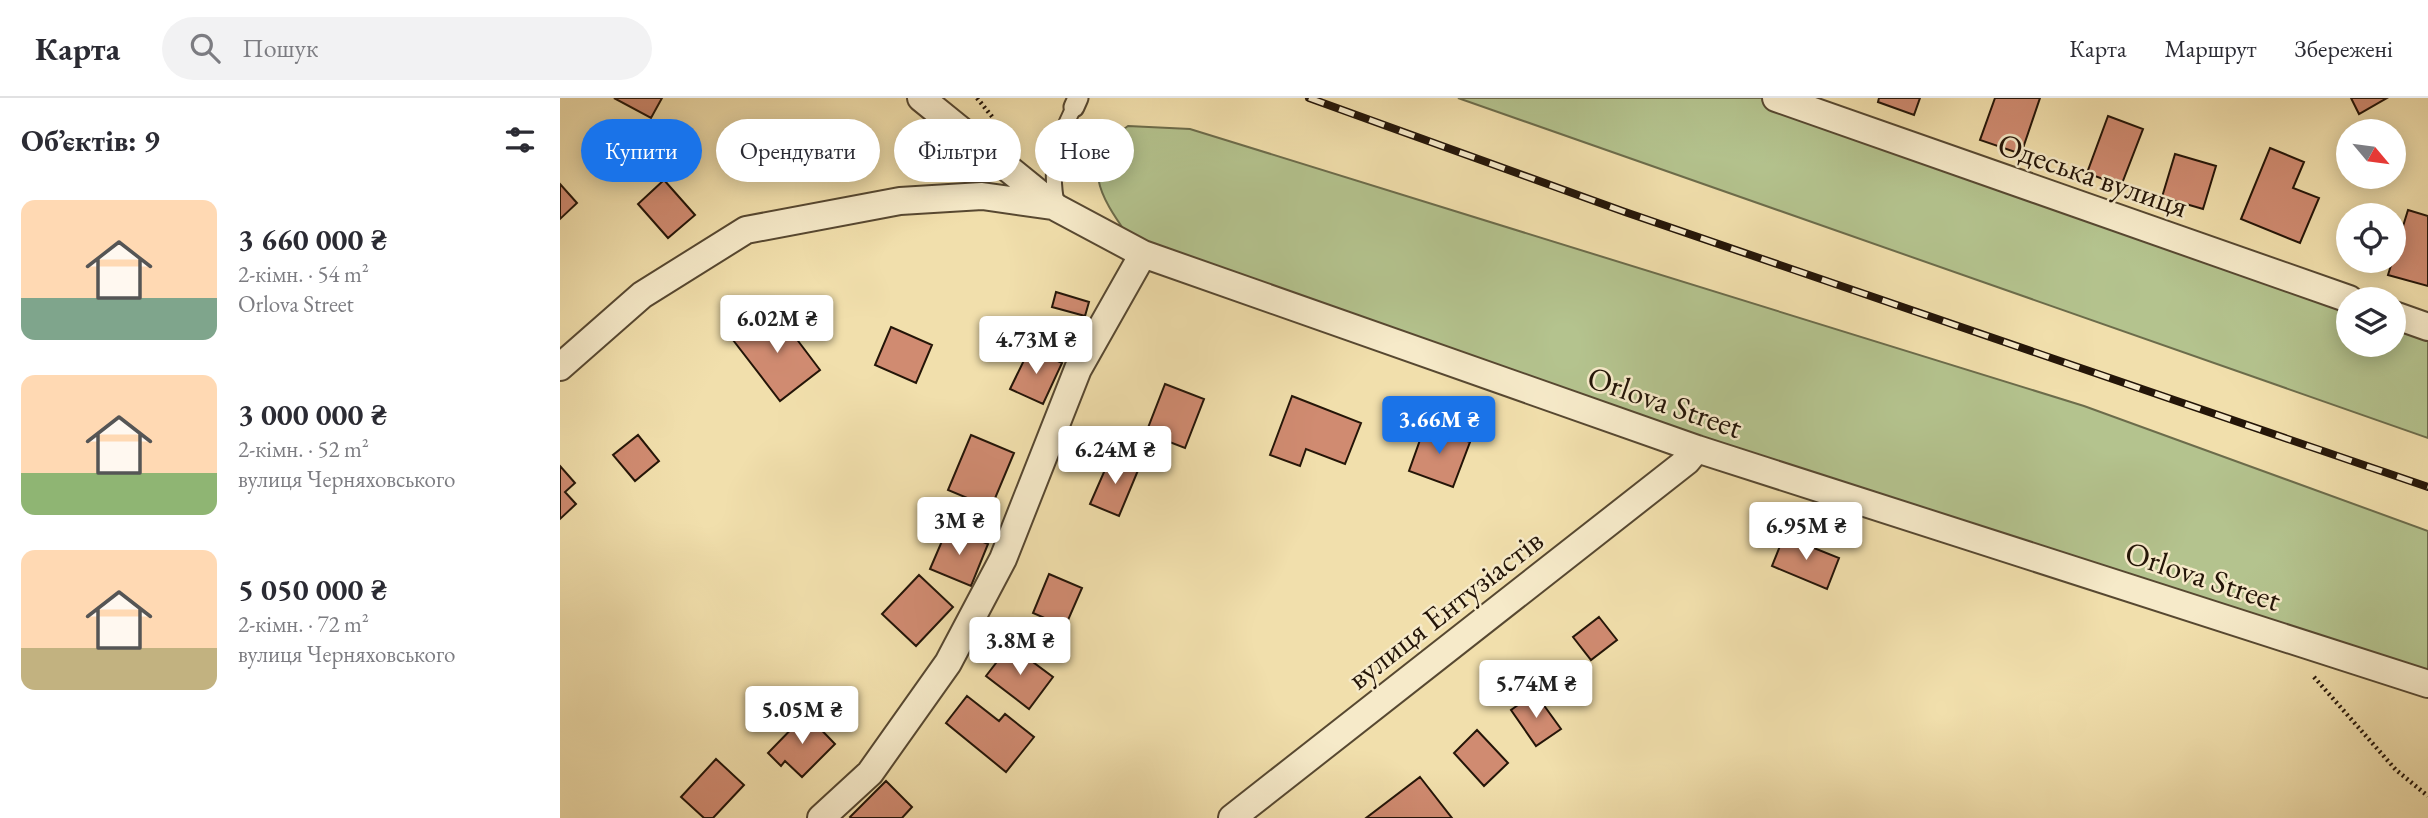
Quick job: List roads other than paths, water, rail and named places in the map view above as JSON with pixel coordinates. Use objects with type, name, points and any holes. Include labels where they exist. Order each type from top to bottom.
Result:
[{"type":"street","name":"Orlova Street","points":[[921,98],[1057,208],[1143,254],[1697,449],[2428,684]]},
{"type":"street","name":"Одеська вулиця","points":[[1776,98],[2336,294]]},
{"type":"street","points":[[560,367],[642,295],[746,230],[900,201],[982,196],[1057,208]]},
{"type":"street","points":[[821,818],[870,773],[948,663],[1003,559],[1078,369],[1143,254]]},
{"type":"street","points":[[2406,319],[2428,327]]},
{"type":"street","name":"вулиця Ентузіастів","points":[[1232,818],[1687,461],[1697,449]]},
{"type":"lane","points":[[1057,208],[1053,184],[1054,159],[1060,135],[1076,103]]},
{"type":"railway","points":[[1309,98],[1625,212],[2428,487]]}]
